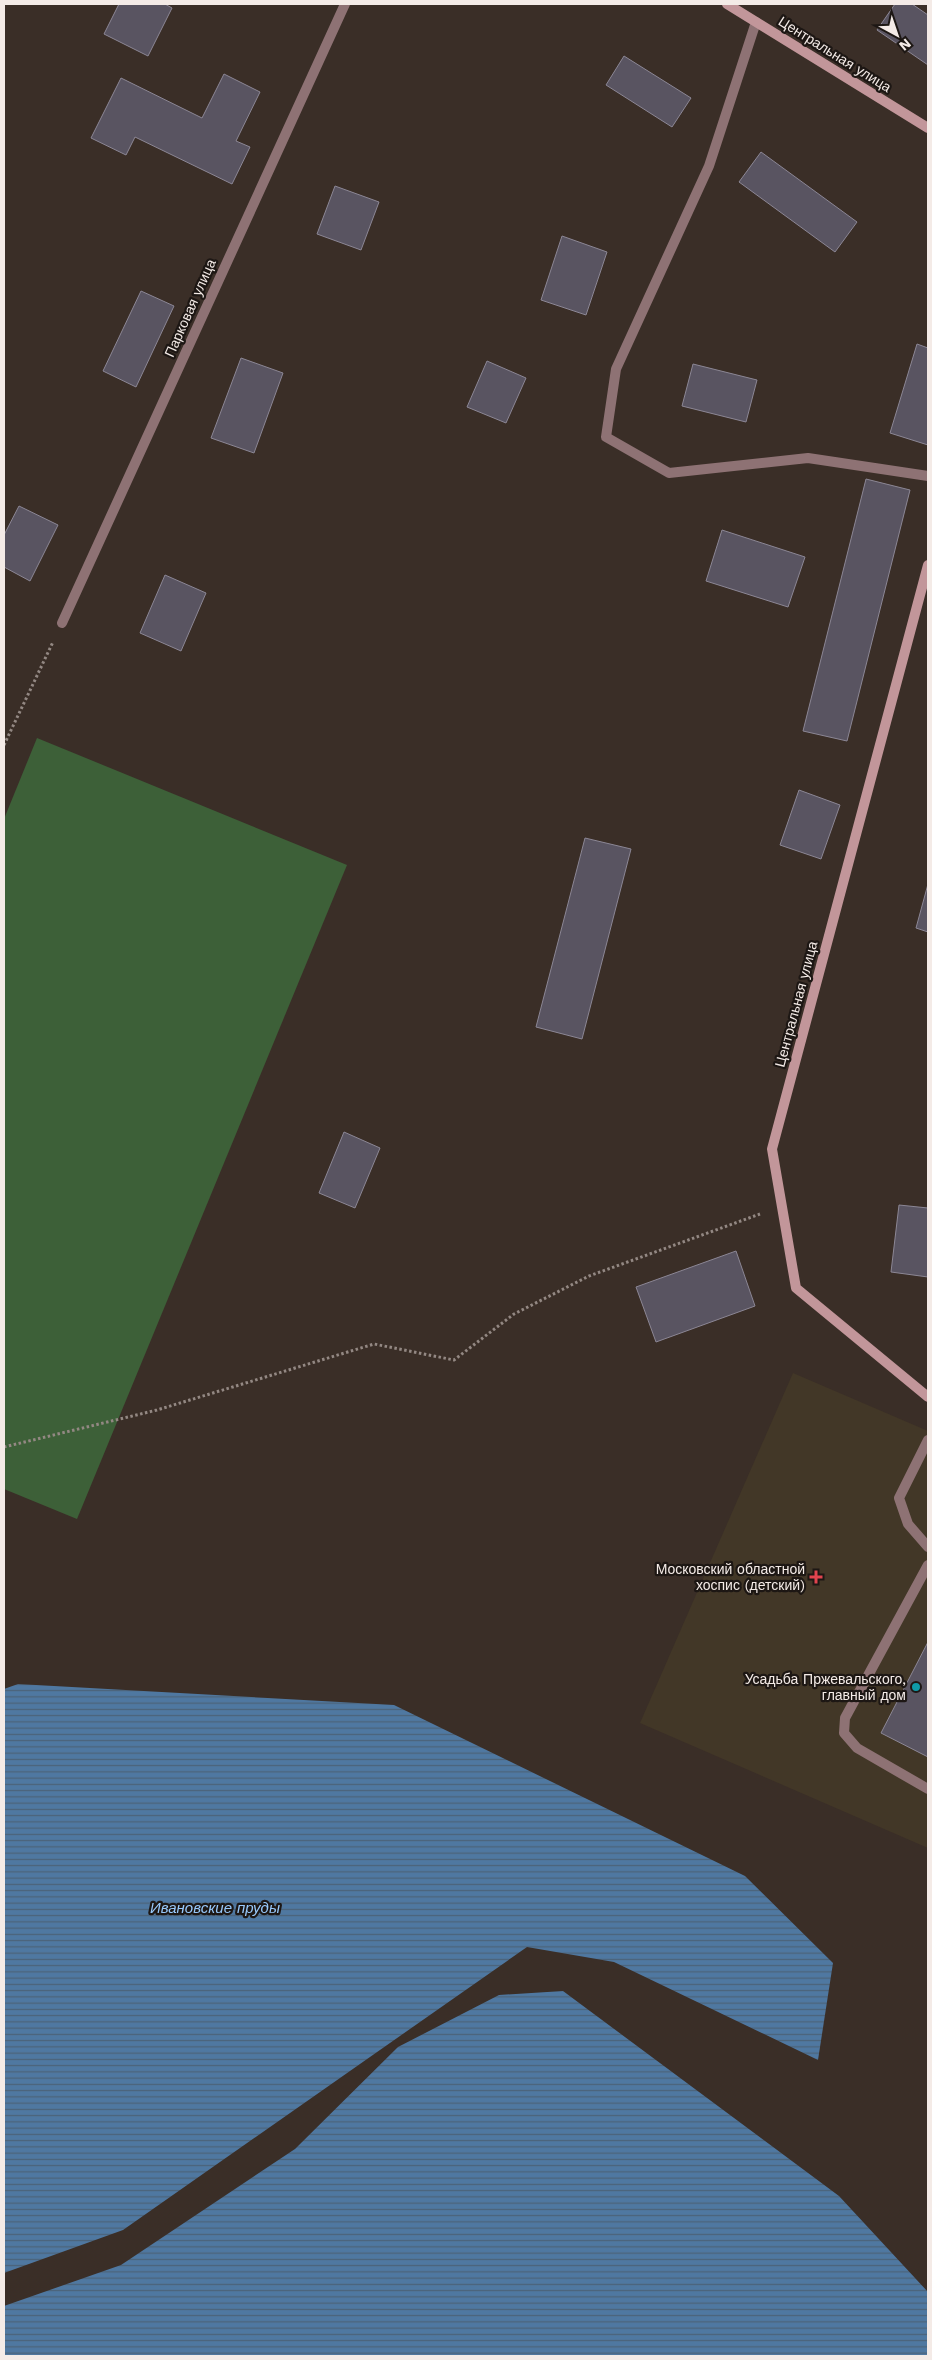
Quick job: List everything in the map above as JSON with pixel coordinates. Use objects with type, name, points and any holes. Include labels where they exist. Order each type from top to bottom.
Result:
[{"type":"street","name":"Парковая улица","points":[[62,623],[345,4]]},
{"type":"street","name":"Центральная улица","points":[[727,4],[928,128]]},
{"type":"street","points":[[756,22],[709,166],[616,369],[606,437],[669,472],[808,458],[928,476]]},
{"type":"street","name":"Центральная улица","points":[[928,565],[772,1149],[796,1288],[928,1397]]},
{"type":"street","points":[[928,1440],[898,1498],[908,1524],[928,1547]]},
{"type":"street","points":[[928,1565],[845,1718],[844,1734],[857,1748],[928,1789]]},
{"type":"path","points":[[4,745],[62,623]]},
{"type":"path","points":[[4,1447],[157,1410],[374,1344],[454,1360],[514,1314],[589,1276],[781,1206]]},
{"type":"shaded area","name":"Московский областной хоспис (детский)","points":[[793,1373],[928,1431],[928,1848],[640,1723]]},
{"type":"green space","points":[[37,738],[347,865],[77,1519],[4,1489],[4,819]]},
{"type":"water","name":"Ивановские пруды","points":[[18,1684],[394,1705],[745,1876],[833,1963],[818,2060],[614,1962],[527,1947],[123,2230],[4,2273],[4,1689]]},
{"type":"water","points":[[563,1991],[839,2196],[928,2292],[928,2356],[4,2356],[4,2306],[121,2265],[295,2149],[398,2047],[499,1995]]},
{"type":"building","points":[[119,4],[165,4],[172,8],[148,56],[104,34]]},
{"type":"building","points":[[895,4],[912,4],[928,15],[928,65],[877,30]]},
{"type":"building","points":[[624,56],[691,98],[672,127],[606,85]]},
{"type":"building","points":[[224,74],[260,92],[236,141],[250,147],[232,184],[135,137],[126,155],[91,138],[121,78],[202,118]]},
{"type":"building","points":[[761,152],[857,222],[835,252],[739,182]]},
{"type":"building","points":[[335,186],[379,202],[361,250],[317,234]]},
{"type":"building","points":[[562,236],[607,252],[586,315],[541,300]]},
{"type":"building","points":[[141,291],[174,306],[136,387],[103,371]]},
{"type":"building","points":[[917,344],[928,348],[928,445],[890,433]]},
{"type":"building","points":[[241,358],[283,373],[254,453],[211,438]]},
{"type":"building","points":[[487,361],[526,378],[506,423],[467,407]]},
{"type":"building","points":[[693,364],[757,380],[746,422],[682,406]]},
{"type":"building","points":[[866,479],[910,490],[847,741],[803,731]]},
{"type":"building","points":[[19,506],[58,525],[30,581],[4,567],[4,535]]},
{"type":"building","points":[[722,530],[805,557],[788,607],[706,581]]},
{"type":"building","points":[[165,575],[206,593],[181,651],[140,633]]},
{"type":"building","points":[[799,790],[840,805],[821,859],[780,845]]},
{"type":"building","points":[[585,838],[631,849],[582,1039],[536,1027]]},
{"type":"building","points":[[928,884],[928,932],[916,928]]},
{"type":"building","points":[[344,1132],[380,1148],[355,1208],[319,1193]]},
{"type":"building","points":[[899,1205],[928,1208],[928,1277],[891,1272]]},
{"type":"building","points":[[736,1251],[755,1306],[656,1342],[636,1287]]},
{"type":"building","name":"Усадьба Пржевальского, главный дом","points":[[928,1642],[928,1757],[881,1733]]},
{"type":"place","name":"Московский областной хоспис (детский)","points":[[816,1577]]},
{"type":"place","name":"Усадьба Пржевальского, главный дом","points":[[916,1687]]}]
